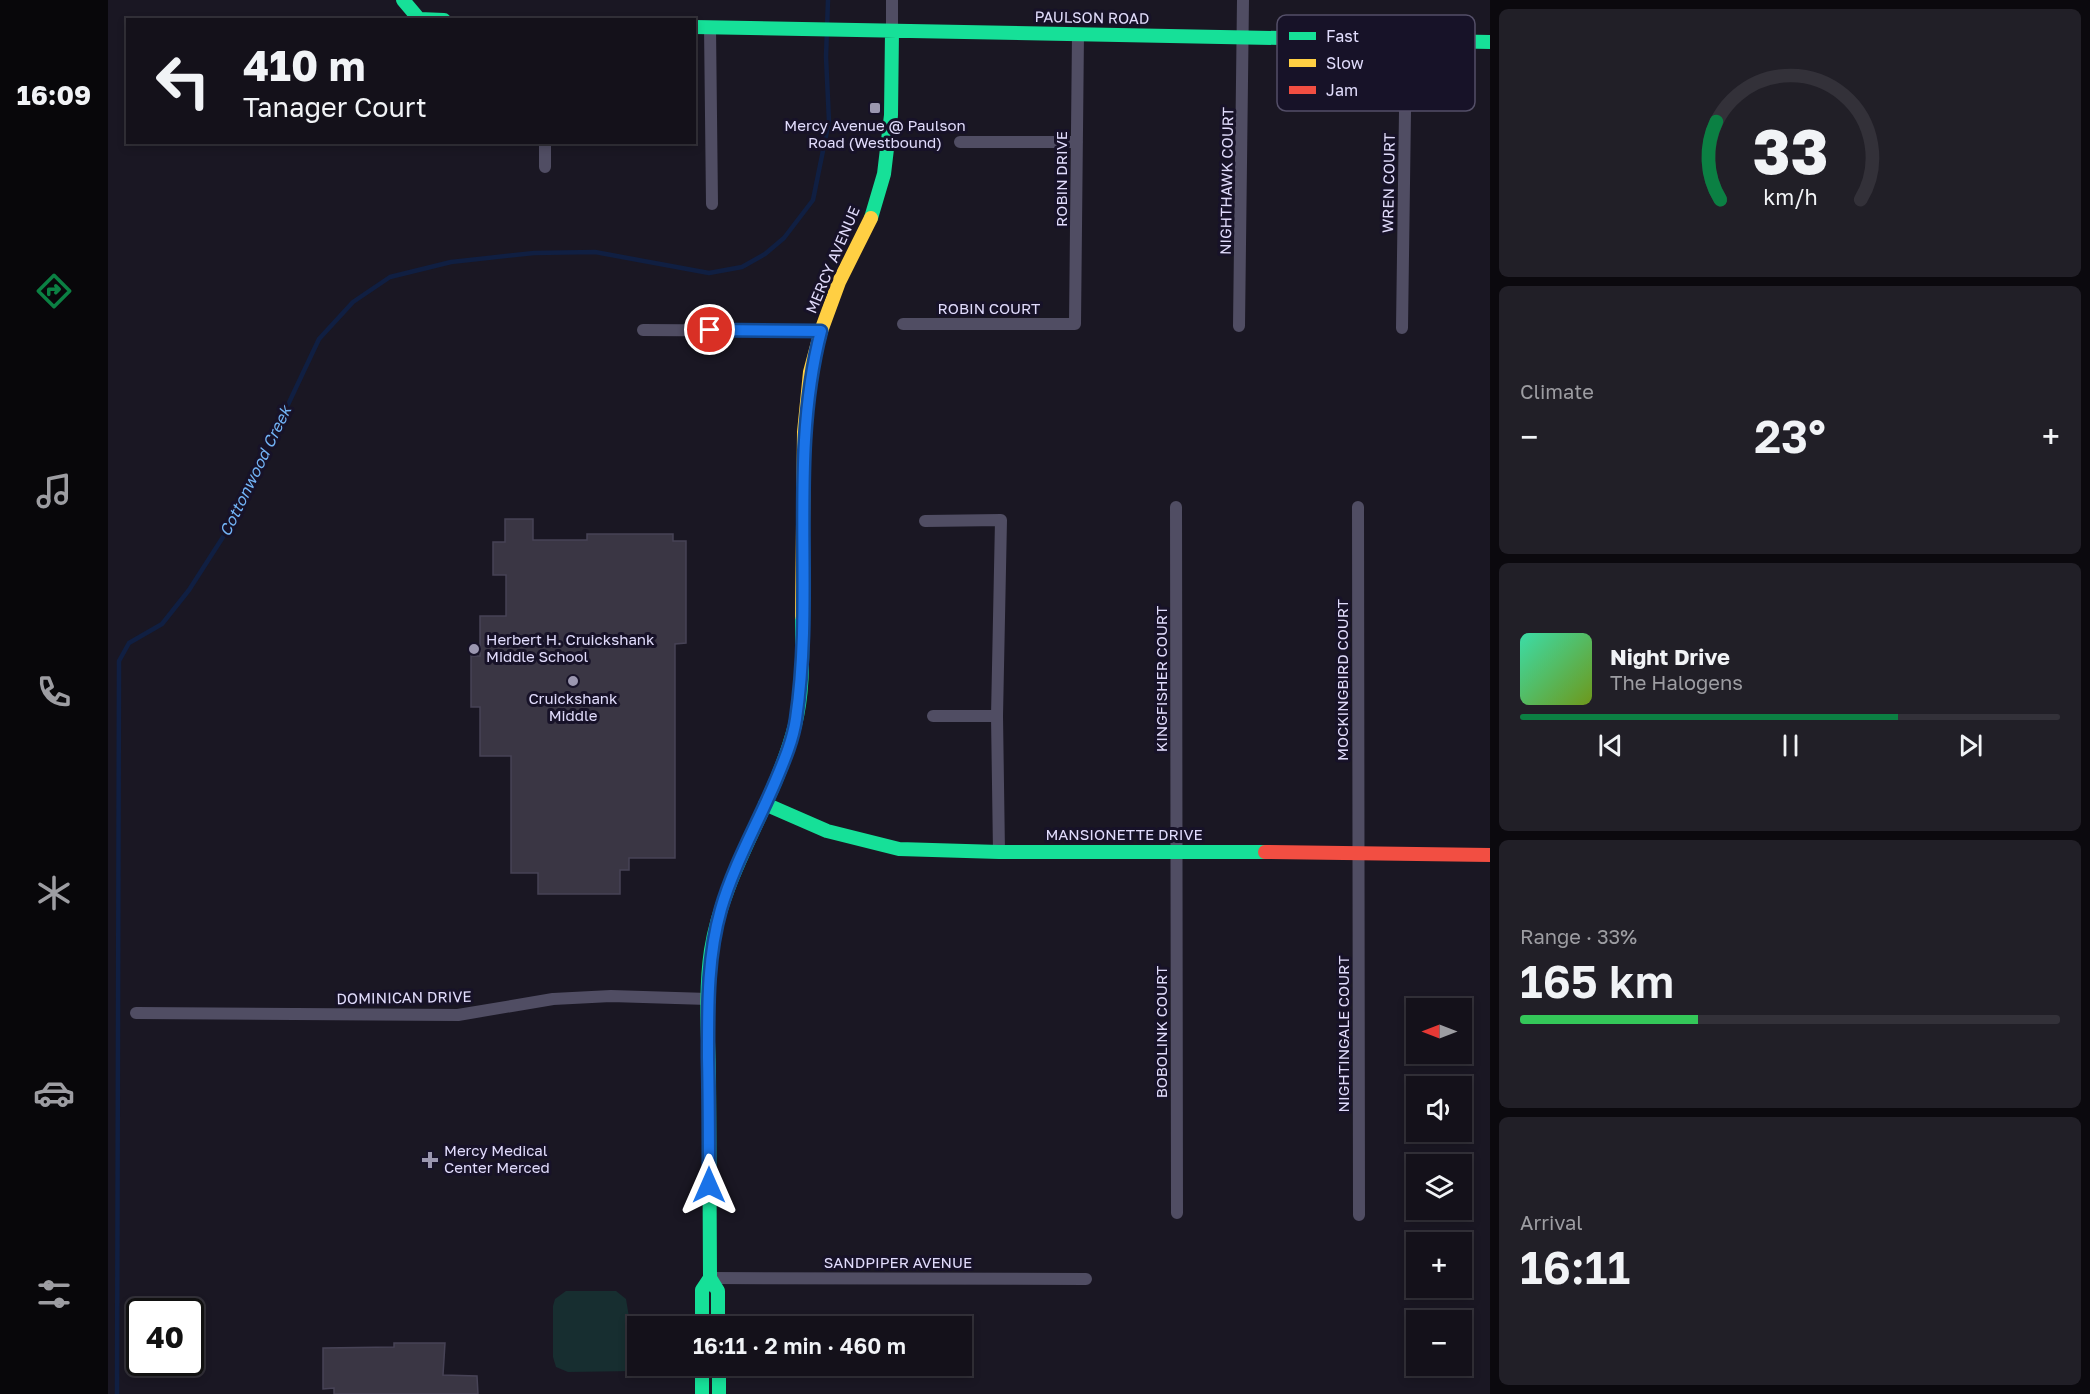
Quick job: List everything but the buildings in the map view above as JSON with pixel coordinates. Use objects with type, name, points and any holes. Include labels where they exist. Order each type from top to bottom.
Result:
[{"type":"street","points":[[403,0],[419,18]]},
{"type":"street","points":[[892,0],[892,31]]},
{"type":"street","name":"NIGHTHAWK COURT","points":[[1239,326],[1243,0]]},
{"type":"street","name":"PAULSON ROAD","points":[[696,27],[1277,37]]},
{"type":"street","points":[[710,27],[712,204]]},
{"type":"street","name":"MERCY AVENUE","points":[[718,1316],[718,1291],[710,1278],[708,999],[711,951],[721,909],[734,872],[784,761],[796,723],[802,675],[804,432],[810,372],[821,331],[839,282],[869,223],[884,174],[891,115],[892,31]]},
{"type":"street","name":"ROBIN DRIVE","points":[[1076,324],[1078,34]]},
{"type":"street","name":"PAULSON ROAD","points":[[1475,41],[1490,42]]},
{"type":"street","name":"WREN COURT","points":[[1402,328],[1405,111]]},
{"type":"street","points":[[960,142],[1077,142]]},
{"type":"street","points":[[544,167],[545,144]]},
{"type":"street","name":"ROBIN COURT","points":[[903,324],[1076,324]]},
{"type":"street","points":[[643,330],[821,331]]},
{"type":"street","name":"KINGFISHER COURT","points":[[1176,507],[1178,851]]},
{"type":"street","name":"MOCKINGBIRD COURT","points":[[1358,507],[1359,853]]},
{"type":"street","points":[[925,520],[1001,520],[997,716],[999,852]]},
{"type":"street","points":[[933,716],[997,716]]},
{"type":"street","name":"MANSIONETTE DRIVE","points":[[765,804],[827,831],[898,849],[999,852],[1178,851],[1490,855]]},
{"type":"street","name":"BOBOLINK COURT","points":[[1177,1213],[1178,851]]},
{"type":"street","name":"NIGHTINGALE COURT","points":[[1359,853],[1359,1215]]},
{"type":"street","name":"DOMINICAN DRIVE","points":[[136,1014],[458,1015],[553,999],[611,996],[708,999]]},
{"type":"street","name":"MERCY AVENUE","points":[[702,1316],[702,1290],[710,1278]]},
{"type":"street","name":"SANDPIPER AVENUE","points":[[710,1278],[1086,1279]]},
{"type":"street","points":[[702,1376],[702,1394]]},
{"type":"street","points":[[719,1376],[719,1394]]},
{"type":"green space","points":[[566,1291],[616,1291],[626,1299],[629,1316],[627,1316],[627,1371],[568,1372],[556,1367],[553,1357],[555,1299]]},
{"type":"waterway","name":"Cottonwood Creek","points":[[117,1394],[119,661],[129,643],[162,624],[189,590],[232,523],[319,339],[353,302],[390,277],[451,262],[534,253],[595,252],[709,273],[742,267],[765,254],[784,238],[813,200],[829,121],[826,57],[828,0]]},
{"type":"traffic: fast","points":[[403,0],[418,18]]},
{"type":"traffic: fast","points":[[696,27],[1277,38]]},
{"type":"traffic: fast","points":[[871,218],[884,174],[891,115],[892,31]]},
{"type":"traffic: fast","points":[[1475,42],[1490,42]]},
{"type":"traffic: fast","points":[[702,1316],[702,1290],[710,1278],[707,1012],[711,950],[727,892],[775,782],[795,725],[801,685],[802,616]]},
{"type":"traffic: fast","points":[[765,804],[827,831],[899,849],[999,852],[1265,852]]},
{"type":"traffic: fast","points":[[710,1278],[718,1291],[718,1316]]},
{"type":"traffic: fast","points":[[702,1376],[702,1394]]},
{"type":"traffic: fast","points":[[719,1376],[719,1394]]},
{"type":"traffic: slow","points":[[802,616],[804,432],[810,372],[821,331],[839,282],[871,218]]},
{"type":"traffic: jam","points":[[1265,852],[1490,855]]},
{"type":"place","name":"Mercy Avenue @ Paulson Road (Westbound)","points":[[875,108]]},
{"type":"place","name":"Herbert H. Cruickshank Middle School","points":[[474,649]]},
{"type":"place","name":"Cruickshank Middle","points":[[573,681]]},
{"type":"place","name":"Mercy Medical Center Merced","points":[[430,1160]]},
{"type":"route","points":[[709,1185],[708,999],[711,951],[721,909],[734,872],[784,761],[796,723],[802,675],[804,432],[810,372],[821,331],[710,330]]}]
